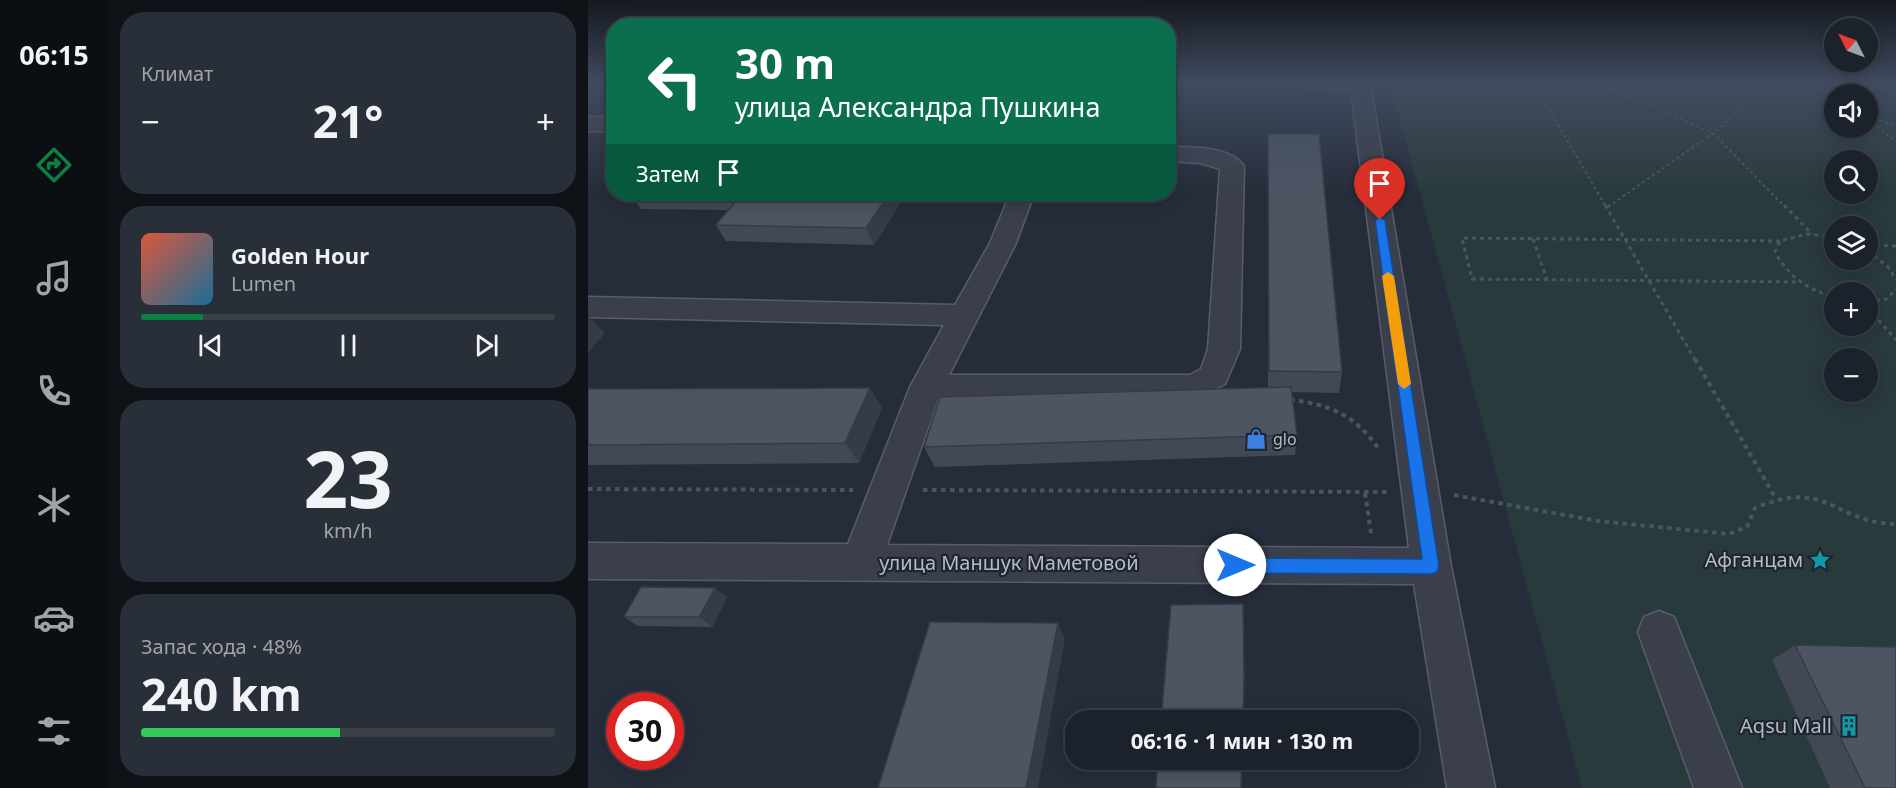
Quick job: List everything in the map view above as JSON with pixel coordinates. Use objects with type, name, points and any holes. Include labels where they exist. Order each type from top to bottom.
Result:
[{"type":"street","points":[[1365,120],[1431,566],[1471,788]]},
{"type":"street","points":[[588,124],[606,124]]},
{"type":"street","points":[[926,387],[1196,387],[1214,376],[1224,349],[1232,166],[1218,158],[1200,154],[1176,154]]},
{"type":"street","points":[[861,562],[926,387],[1003,243],[1019,201]]},
{"type":"street","points":[[588,307],[965,315]]},
{"type":"street","name":"улица Маншук Маметовой","points":[[588,561],[1431,566]]},
{"type":"street","points":[[1659,632],[1719,788]]},
{"type":"path","points":[[1556,120],[1776,499]]},
{"type":"path","points":[[1682,120],[1713,133],[1812,234]]},
{"type":"path","points":[[1608,207],[1713,133],[1728,120]]},
{"type":"path","points":[[1878,120],[1896,126]]},
{"type":"path","points":[[1878,126],[1896,142]]},
{"type":"path","points":[[1799,282],[1472,279],[1462,238],[1780,241],[1793,235],[1824,236]]},
{"type":"path","points":[[1533,239],[1547,280]]},
{"type":"path","points":[[1780,241],[1775,252],[1782,267],[1799,282],[1824,293]]},
{"type":"path","points":[[1878,245],[1896,246]]},
{"type":"path","points":[[1878,256],[1894,272],[1896,280]]},
{"type":"path","points":[[1878,300],[1887,299],[1896,289]]},
{"type":"path","points":[[1878,319],[1896,340]]},
{"type":"path","points":[[1285,399],[1329,406],[1354,418],[1382,455]]},
{"type":"path","points":[[588,489],[887,490]]},
{"type":"shaded area","points":[[1400,120],[1824,120],[1824,138],[1878,138],[1878,120],[1896,120],[1896,788],[1582,788]]},
{"type":"building","points":[[1268,134],[1319,134],[1342,372],[1269,371]]},
{"type":"building","points":[[736,201],[884,201],[866,228],[716,225]]},
{"type":"building","points":[[1291,387],[1297,435],[924,447],[940,397]]},
{"type":"building","points":[[870,388],[845,443],[588,445],[588,389]]},
{"type":"building","points":[[641,587],[715,588],[699,617],[624,617]]},
{"type":"building","points":[[1243,604],[1243,710],[1162,710],[1171,605]]},
{"type":"building","points":[[930,622],[1058,623],[1026,788],[878,788]]},
{"type":"building","name":"Аqsu Mall","points":[[1795,645],[1896,647],[1896,788],[1865,788]]},
{"type":"building","points":[[1157,770],[1242,770],[1241,788],[1156,788]]},
{"type":"slow traffic","points":[[1388,276],[1404,384]]},
{"type":"place","name":"glo","points":[[1256,439]]},
{"type":"place","name":"Афганцам","points":[[1820,560]]},
{"type":"place","name":"Аqsu Mall","points":[[1849,726]]},
{"type":"route","points":[[1235,565],[1431,566],[1380,220]]}]
